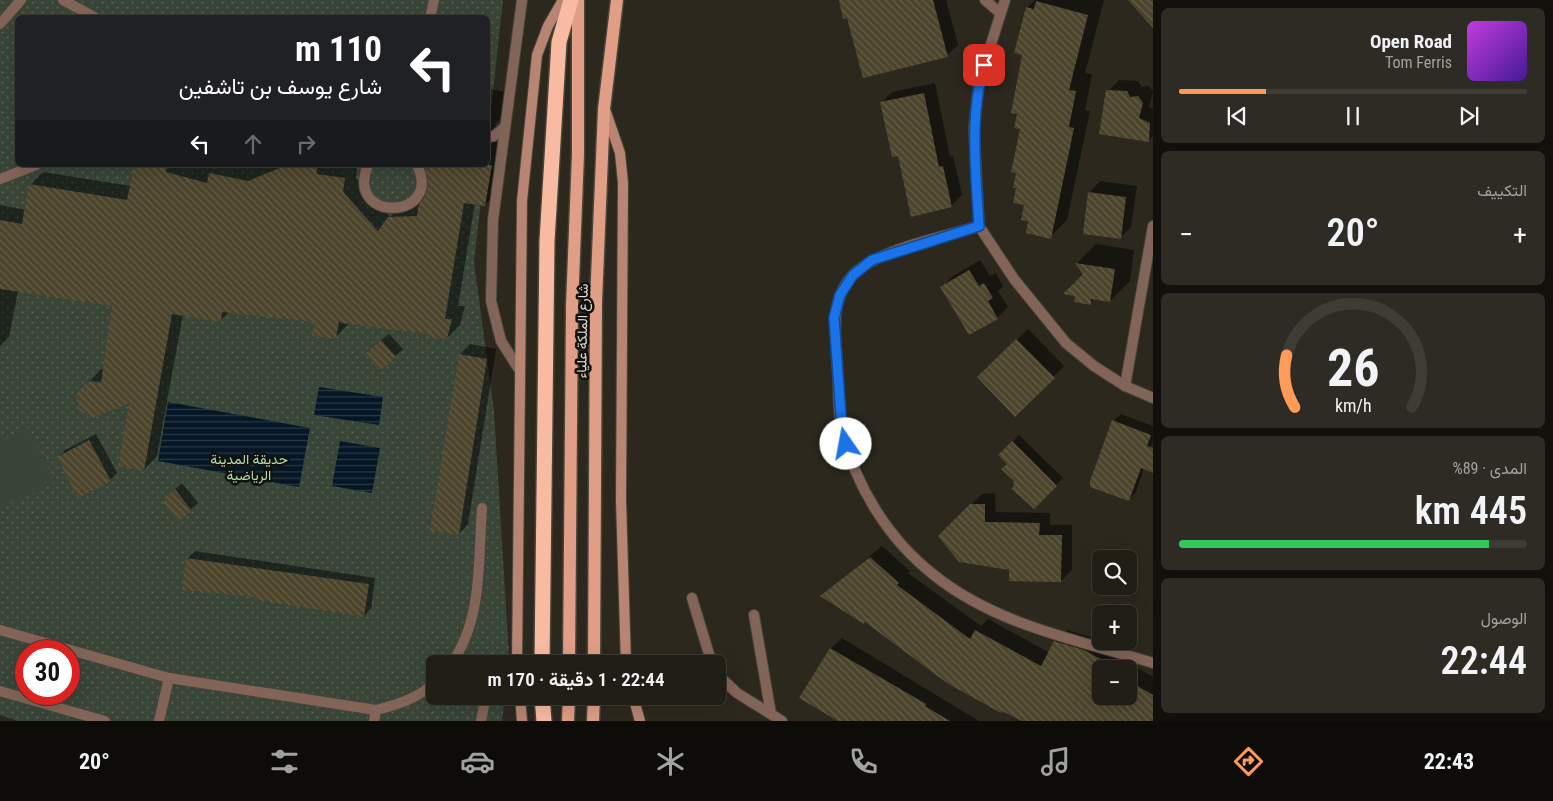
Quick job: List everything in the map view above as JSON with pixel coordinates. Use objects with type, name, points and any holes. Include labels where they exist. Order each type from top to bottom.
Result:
[{"type":"highway","points":[[542,655],[547,241],[559,42],[571,0]]},
{"type":"highway","points":[[543,705],[544,721]]},
{"type":"main road","points":[[518,655],[522,201],[537,55],[548,26],[563,0]]},
{"type":"main road","name":"شارع الملكة علياء","points":[[569,655],[572,306],[578,154],[578,0]]},
{"type":"main road","name":"شارع الملكة علياء","points":[[594,655],[596,302],[604,109],[617,0]]},
{"type":"main road","points":[[604,109],[620,153],[622,183],[621,500],[624,655]]},
{"type":"main road","points":[[521,705],[522,721]]},
{"type":"main road","points":[[568,705],[568,721]]},
{"type":"main road","points":[[593,721],[594,705]]},
{"type":"main road","points":[[636,705],[640,721]]},
{"type":"street","points":[[0,24],[21,0]]},
{"type":"street","points":[[63,0],[90,15]]},
{"type":"street","points":[[431,15],[434,0]]},
{"type":"street","points":[[520,370],[501,341],[491,301],[493,220],[522,0]]},
{"type":"street","points":[[985,0],[1000,13]]},
{"type":"street","points":[[1005,0],[979,82],[974,128],[979,226],[1014,279],[1066,343],[1094,366],[1125,386],[1153,398]]},
{"type":"street","points":[[490,137],[494,136],[505,127]]},
{"type":"street","points":[[0,180],[31,167]]},
{"type":"street","points":[[368,167],[364,183],[366,192],[372,200],[388,209],[407,206],[414,200],[420,191],[422,182],[418,167]]},
{"type":"street","points":[[979,226],[872,260],[853,275],[840,295],[834,318],[842,430],[855,472],[876,510],[902,545],[934,575],[967,598],[1005,618],[1153,663]]},
{"type":"street","points":[[1125,386],[1153,226]]},
{"type":"street","points":[[456,655],[468,635],[474,616],[482,508]]},
{"type":"street","points":[[692,598],[709,655]]},
{"type":"street","points":[[754,615],[771,714]]},
{"type":"street","points":[[0,630],[169,678],[376,710],[396,705],[426,688]]},
{"type":"street","points":[[160,721],[169,678]]},
{"type":"street","points":[[726,684],[782,721]]},
{"type":"street","points":[[0,691],[105,721]]},
{"type":"street","points":[[481,721],[484,705]]},
{"type":"street","points":[[374,721],[376,710]]},
{"type":"green space","name":"حديقة المدينة الرياضية","points":[[0,0],[503,0],[490,119],[490,15],[15,15],[15,167],[485,167],[474,262],[494,411],[509,655],[426,655],[426,705],[504,705],[502,721],[18,721],[0,715]]},
{"type":"green space","points":[[28,427],[55,482],[0,509],[0,441]]},
{"type":"water","points":[[319,387],[383,397],[379,425],[314,415]]},
{"type":"water","points":[[168,402],[310,428],[299,487],[158,461]]},
{"type":"water","points":[[340,441],[380,448],[372,493],[332,486]]},
{"type":"building","points":[[839,0],[933,0],[948,57],[863,78],[847,18],[843,19]]},
{"type":"building","points":[[1128,0],[1153,0],[1153,28]]},
{"type":"building","points":[[1036,1],[1088,15],[1069,90],[1076,91],[1069,127],[1074,128],[1051,239],[1026,233],[1028,221],[1021,220],[1024,205],[1013,203],[1016,173],[1011,172],[1020,129],[1014,128],[1017,114],[1011,113],[1022,55],[1014,53],[1026,7],[1034,9]]},
{"type":"building","points":[[1106,90],[1127,91],[1130,97],[1138,96],[1143,103],[1139,118],[1150,123],[1149,142],[1099,134]]},
{"type":"building","points":[[924,93],[939,167],[943,166],[952,207],[911,217],[898,156],[892,157],[880,102]]},
{"type":"building","points":[[492,165],[485,206],[464,203],[445,319],[452,319],[447,339],[426,338],[427,334],[341,323],[339,321],[336,339],[312,336],[315,322],[222,312],[221,322],[172,314],[144,471],[118,466],[129,403],[93,418],[79,410],[76,394],[87,382],[101,383],[112,306],[0,289],[0,220],[22,224],[29,184],[127,200],[134,167],[167,167],[166,172],[207,183],[209,173],[248,181],[282,167],[317,167],[317,174],[345,178],[343,192],[378,231],[388,217],[417,216],[419,204],[424,199],[428,185],[425,167],[490,167]]},
{"type":"building","points":[[1088,192],[1126,197],[1121,239],[1083,234]]},
{"type":"building","points":[[1075,263],[1115,269],[1110,302],[1091,299],[1091,305],[1074,302],[1075,296],[1063,294],[1083,274]]},
{"type":"building","points":[[969,270],[979,286],[984,283],[993,298],[988,301],[998,319],[969,335],[940,287]]},
{"type":"building","points":[[1016,339],[1055,378],[1015,417],[977,377]]},
{"type":"building","points":[[381,340],[396,357],[380,371],[366,353]]},
{"type":"building","points":[[459,354],[487,359],[459,535],[430,531]]},
{"type":"building","points":[[1112,420],[1151,435],[1147,446],[1153,448],[1153,473],[1141,468],[1129,501],[1090,487],[1090,481]]},
{"type":"building","points":[[89,440],[111,481],[78,498],[57,457]]},
{"type":"building","points":[[1012,441],[1057,486],[1034,509],[1012,489],[1014,481],[1001,469],[1007,464],[998,455]]},
{"type":"building","points":[[175,489],[192,511],[179,521],[164,504],[164,498]]},
{"type":"building","points":[[970,504],[985,504],[985,522],[1040,523],[1039,535],[1062,535],[1061,582],[1009,581],[1009,570],[959,562],[938,536]]},
{"type":"building","points":[[870,557],[899,583],[897,585],[970,639],[975,630],[1041,666],[1054,641],[1084,650],[1103,660],[1092,660],[1092,705],[1137,705],[1137,686],[1153,695],[1153,721],[1022,721],[1002,711],[1001,713],[947,683],[865,622],[864,624],[820,596]]},
{"type":"building","points":[[186,558],[369,584],[364,617],[257,600],[257,597],[182,590]]},
{"type":"building","points":[[830,648],[926,704],[925,706],[950,721],[838,721],[799,698]]},
{"type":"route","points":[[846,444],[842,430],[834,318],[840,295],[853,275],[872,260],[979,226],[974,128],[979,82],[984,65]]}]
